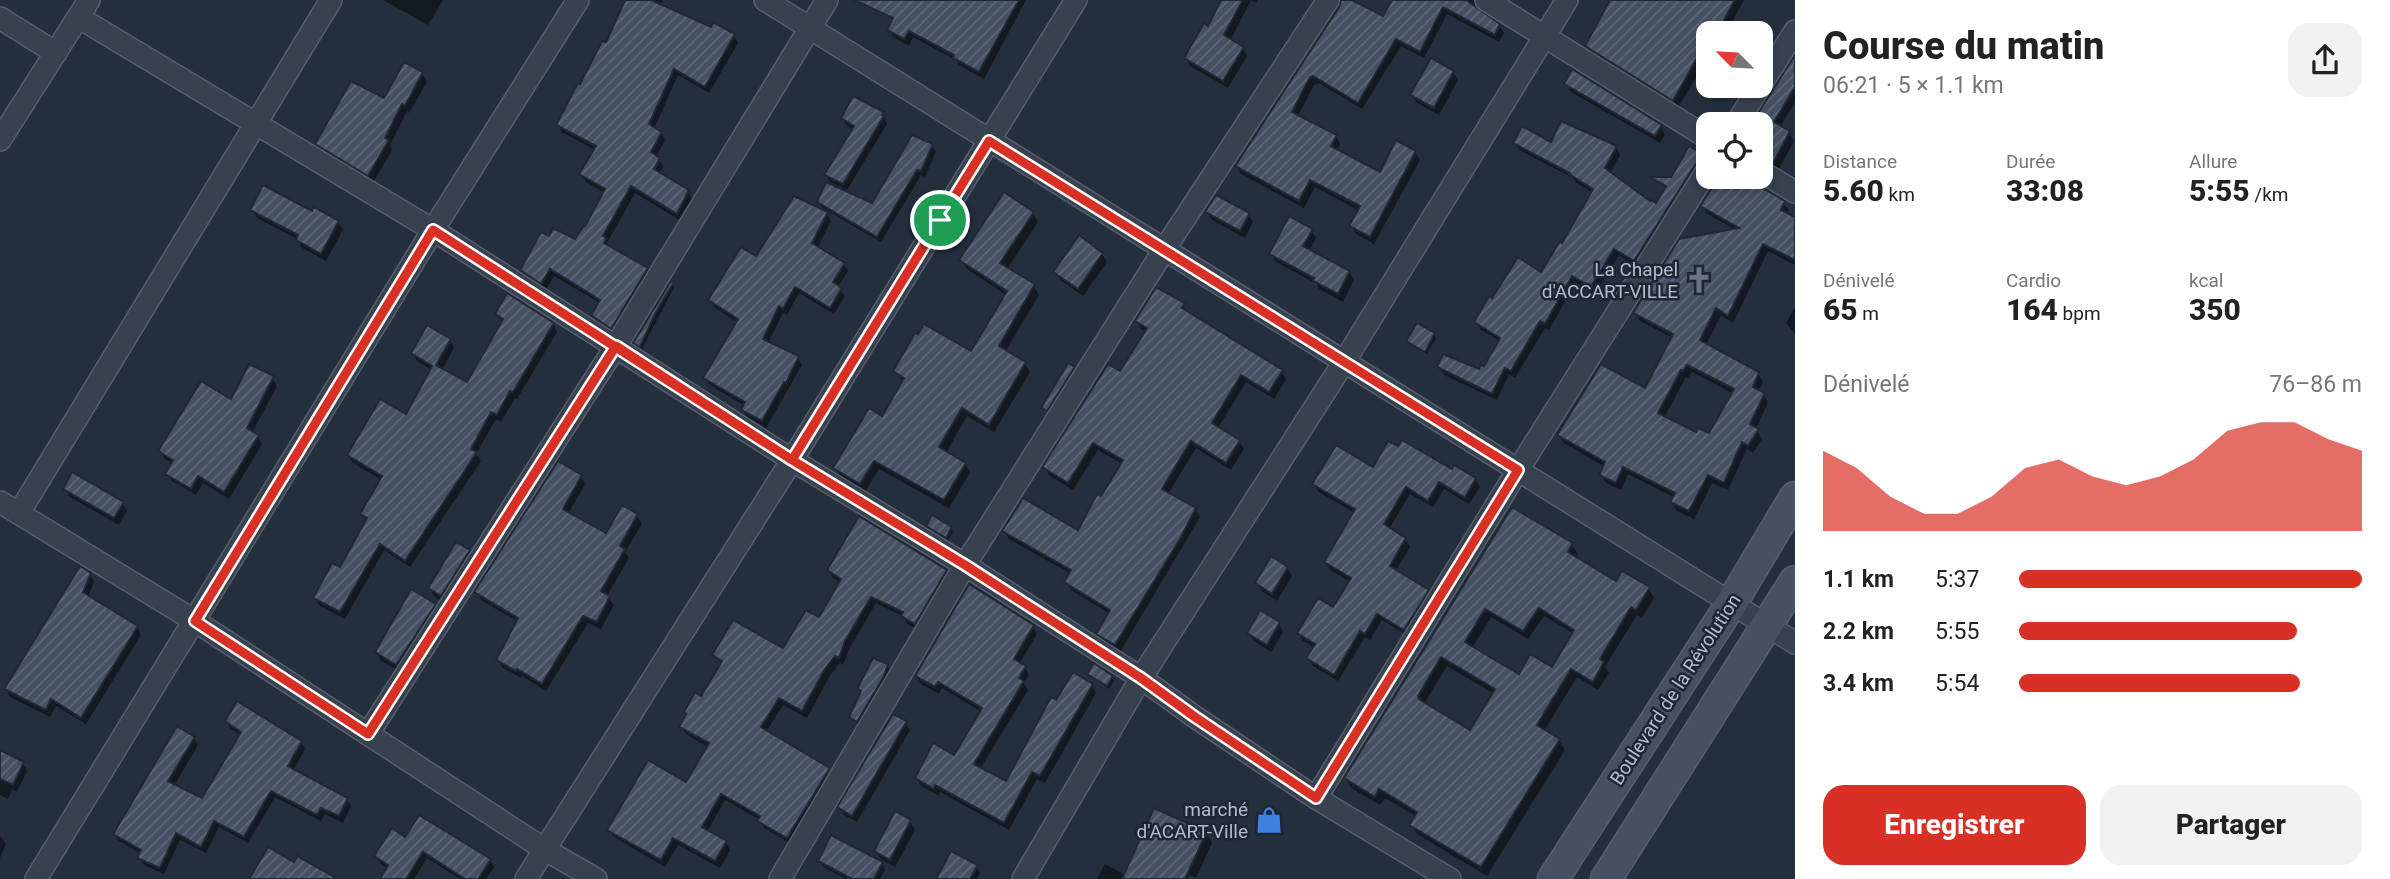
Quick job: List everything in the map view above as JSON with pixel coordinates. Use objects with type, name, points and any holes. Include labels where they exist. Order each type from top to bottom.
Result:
[{"type":"main road","name":"Boulevard de la Révolution","points":[[1553,879],[1731,604],[1795,497]]},
{"type":"main road","points":[[1606,879],[1795,581]]},
{"type":"street","points":[[19,513],[331,0]]},
{"type":"street","points":[[36,879],[433,230],[578,0]]},
{"type":"street","points":[[765,0],[1795,643]]},
{"type":"street","points":[[368,734],[616,346],[827,0]]},
{"type":"street","points":[[526,879],[792,460],[1076,0]]},
{"type":"street","points":[[780,879],[965,565],[1164,250],[1328,0]]},
{"type":"street","points":[[1486,0],[1696,131]]},
{"type":"street","points":[[1023,879],[1141,678],[1344,362],[1567,0]]},
{"type":"street","points":[[0,140],[84,8],[255,122],[433,230],[792,460],[965,565],[1141,678],[1316,798],[1450,879]]},
{"type":"street","points":[[0,18],[56,53]]},
{"type":"street","points":[[1744,112],[1795,31]]},
{"type":"street","points":[[1773,179],[1795,192]]},
{"type":"street","points":[[1316,798],[1696,188]]},
{"type":"street","points":[[0,502],[195,621],[544,849],[596,879]]},
{"type":"building","points":[[625,0],[651,0],[711,27],[713,22],[735,34],[705,87],[674,69],[649,124],[662,132],[651,152],[660,158],[654,169],[689,190],[677,214],[631,186],[603,236],[607,238],[604,243],[648,268],[611,329],[591,315],[600,300],[550,269],[541,284],[520,270],[541,232],[549,236],[553,228],[575,239],[605,189],[579,174],[596,146],[556,125],[602,41],[606,42]]},
{"type":"building","points":[[854,0],[1019,0],[979,72],[909,31],[904,39],[887,30],[893,18]]},
{"type":"building","points":[[1221,0],[1243,0],[1224,35],[1244,47],[1223,81],[1184,58],[1204,23],[1208,26]]},
{"type":"building","points":[[1341,0],[1352,0],[1383,16],[1392,0],[1466,0],[1500,24],[1495,35],[1443,7],[1420,52],[1396,39],[1358,103],[1313,76],[1310,77],[1292,112],[1337,135],[1331,146],[1380,172],[1396,140],[1416,151],[1370,237],[1349,226],[1360,206],[1310,180],[1299,201],[1235,166]]},
{"type":"building","points":[[1610,0],[1735,0],[1724,21],[1696,21],[1696,60],[1673,101],[1585,46]]},
{"type":"building","points":[[1795,55],[1795,87],[1774,122],[1790,131],[1773,163],[1773,112],[1759,112],[1768,98],[1773,98],[1773,90]]},
{"type":"building","points":[[1431,58],[1454,71],[1434,108],[1410,95]]},
{"type":"building","points":[[404,62],[423,72],[405,106],[402,104],[385,138],[389,140],[368,176],[315,144],[351,81],[384,98]]},
{"type":"building","points":[[1572,69],[1662,125],[1655,136],[1564,84]]},
{"type":"building","points":[[853,96],[884,112],[884,116],[843,184],[824,175],[854,126],[841,118]]},
{"type":"building","points":[[1561,121],[1617,146],[1605,168],[1656,203],[1666,186],[1650,177],[1671,177],[1689,146],[1696,150],[1696,164],[1634,261],[1614,249],[1591,287],[1572,276],[1545,324],[1540,321],[1511,371],[1505,368],[1492,394],[1437,367],[1443,354],[1479,369],[1481,365],[1484,366],[1500,338],[1474,322],[1489,296],[1492,298],[1518,257],[1541,272],[1560,241],[1562,243],[1593,189],[1570,173],[1513,143],[1522,126],[1551,142]]},
{"type":"building","points":[[912,135],[933,144],[921,171],[917,170],[877,237],[817,202],[826,182],[872,203]]},
{"type":"building","points":[[263,185],[312,211],[314,207],[339,221],[321,254],[296,240],[298,235],[250,210]]},
{"type":"building","points":[[1711,189],[1765,189],[1785,201],[1781,210],[1795,217],[1795,260],[1763,244],[1728,316],[1716,308],[1700,340],[1759,372],[1753,387],[1765,393],[1750,424],[1759,429],[1748,446],[1742,442],[1724,483],[1708,475],[1689,511],[1670,502],[1675,493],[1623,467],[1616,483],[1599,475],[1605,462],[1557,435],[1601,364],[1645,388],[1673,334],[1633,313],[1679,239],[1739,228],[1700,206]],"holes":[[[1687,365],[1734,389],[1709,433],[1698,428],[1696,432],[1658,413],[1681,370]]]},
{"type":"building","points":[[1004,192],[1034,212],[1000,263],[1035,284],[999,346],[1026,362],[989,425],[962,408],[939,447],[966,463],[944,500],[874,461],[860,484],[833,468],[869,408],[882,416],[904,378],[893,371],[915,333],[918,334],[924,324],[971,351],[1007,291],[959,260]]},
{"type":"building","points":[[1216,195],[1250,213],[1240,231],[1205,212]]},
{"type":"building","points":[[794,196],[828,212],[812,243],[845,263],[833,282],[842,288],[830,308],[795,287],[783,309],[779,306],[763,339],[799,356],[762,421],[741,410],[745,402],[703,378],[738,319],[708,300],[741,247],[756,256]]},
{"type":"building","points":[[1289,216],[1313,229],[1303,246],[1350,271],[1338,294],[1269,254]]},
{"type":"building","points":[[1079,235],[1103,253],[1078,289],[1053,272]]},
{"type":"building","points":[[671,281],[674,282],[640,347],[633,343]]},
{"type":"building","points":[[1156,287],[1185,303],[1182,308],[1283,370],[1269,392],[1241,375],[1212,423],[1240,440],[1226,463],[1191,441],[1162,489],[1196,508],[1115,645],[1096,634],[1110,610],[1064,582],[1071,570],[1002,531],[1023,498],[1078,530],[1097,494],[1101,496],[1123,460],[1093,443],[1068,483],[1042,467],[1108,364],[1120,371],[1147,328],[1135,321]]},
{"type":"building","points":[[507,293],[554,323],[497,415],[491,412],[471,449],[477,452],[405,561],[380,544],[340,612],[313,598],[332,563],[340,567],[367,518],[360,514],[382,476],[347,455],[380,399],[406,414],[432,366],[411,353],[427,325],[451,339],[436,365],[467,382],[503,319],[495,314]]},
{"type":"building","points":[[1417,323],[1435,333],[1425,352],[1406,341]]},
{"type":"building","points":[[1068,363],[1075,367],[1047,411],[1041,408]]},
{"type":"building","points":[[249,364],[274,376],[247,428],[259,435],[224,492],[198,476],[191,489],[165,474],[173,460],[158,451],[201,381],[231,399]]},
{"type":"building","points":[[1402,440],[1452,469],[1454,465],[1476,478],[1465,498],[1439,482],[1428,501],[1406,487],[1384,524],[1406,538],[1390,566],[1429,590],[1404,630],[1377,614],[1365,634],[1360,631],[1334,675],[1306,658],[1315,644],[1297,633],[1318,598],[1333,607],[1351,578],[1324,562],[1355,509],[1312,484],[1336,445],[1373,467],[1388,441],[1398,446]]},
{"type":"building","points":[[558,461],[582,475],[563,509],[606,533],[622,505],[638,514],[620,546],[625,549],[601,591],[610,596],[597,622],[583,616],[542,684],[496,660],[518,618],[474,592]]},
{"type":"building","points":[[72,472],[124,502],[114,518],[63,489]]},
{"type":"building","points":[[1512,507],[1573,543],[1568,552],[1616,581],[1622,571],[1650,587],[1636,610],[1631,607],[1600,659],[1604,662],[1593,682],[1571,669],[1537,725],[1560,739],[1481,867],[1409,825],[1417,812],[1379,789],[1375,797],[1344,778]],"holes":[[[1539,608],[1574,630],[1552,667],[1530,654],[1519,674],[1465,642],[1485,609],[1523,631]],[[1441,657],[1495,689],[1470,730],[1419,699],[1418,696]]]},
{"type":"building","points":[[932,515],[952,527],[946,538],[926,526]]},
{"type":"building","points":[[859,516],[947,570],[915,624],[901,616],[903,612],[871,597],[845,641],[839,658],[835,656],[825,669],[802,711],[779,698],[761,727],[830,768],[787,838],[757,821],[760,816],[721,794],[702,827],[727,841],[715,861],[673,838],[661,860],[607,830],[648,760],[686,782],[709,743],[679,727],[695,692],[701,696],[722,661],[712,655],[733,620],[783,648],[806,610],[819,617],[841,579],[827,570]]},
{"type":"building","points":[[456,542],[470,550],[441,596],[428,588]]},
{"type":"building","points":[[1271,556],[1288,567],[1272,594],[1255,583]]},
{"type":"building","points":[[80,566],[91,573],[83,592],[138,626],[81,718],[51,699],[46,710],[4,689]]},
{"type":"building","points":[[969,584],[1034,625],[1014,659],[1026,666],[1019,678],[1024,681],[974,764],[1006,781],[1051,697],[1056,700],[1073,672],[1093,684],[1040,776],[1032,772],[1004,823],[935,785],[934,789],[915,778],[933,743],[954,755],[982,708],[938,682],[935,687],[915,676]]},
{"type":"building","points":[[411,589],[436,604],[396,665],[375,652]]},
{"type":"building","points":[[1260,610],[1280,622],[1267,645],[1247,633]]},
{"type":"building","points":[[873,658],[888,664],[883,678],[857,722],[849,717],[861,691],[857,689]]},
{"type":"building","points":[[1094,663],[1113,676],[1107,686],[1087,674]]},
{"type":"building","points":[[237,701],[302,741],[288,766],[348,798],[339,816],[321,808],[317,815],[271,791],[244,837],[214,821],[201,847],[176,833],[160,868],[137,858],[141,850],[113,834],[177,726],[195,737],[168,781],[202,798],[241,732],[225,721]]},
{"type":"building","points":[[893,714],[907,721],[852,816],[837,807]]},
{"type":"building","points":[[0,750],[24,762],[13,785],[0,779]]},
{"type":"building","points":[[1154,808],[1207,832],[1185,879],[1122,879]]},
{"type":"building","points":[[895,811],[911,820],[890,860],[874,851]]},
{"type":"building","points":[[419,815],[491,859],[478,879],[465,879],[423,852],[406,879],[380,879],[388,865],[374,856],[392,828],[405,837]]},
{"type":"building","points":[[831,835],[883,862],[874,879],[852,879],[818,861]]},
{"type":"building","points":[[268,847],[294,862],[297,856],[338,879],[249,879]]},
{"type":"building","points":[[951,851],[978,865],[970,879],[936,879]]},
{"type":"place","name":"La Chapel d'ACCART-VILLE","points":[[1699,280]]},
{"type":"place","name":"marché d'ACART-Ville","points":[[1269,820]]},
{"type":"route","points":[[940,220],[792,460],[616,346],[368,734],[195,621],[433,230],[616,346],[704,403],[792,460],[965,565],[1141,678],[1316,798],[1518,470],[989,141],[940,220]]}]
